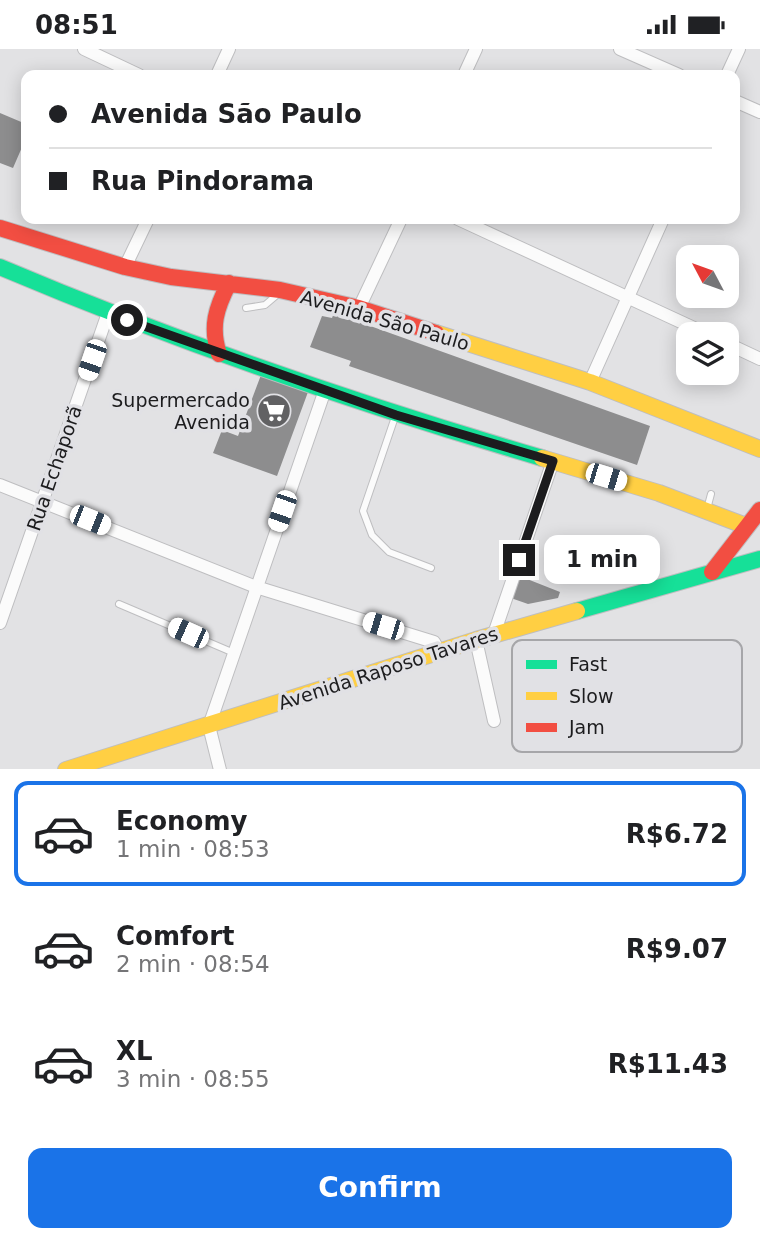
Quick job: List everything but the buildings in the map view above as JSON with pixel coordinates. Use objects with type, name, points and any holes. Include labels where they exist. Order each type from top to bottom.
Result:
[{"type":"main road","name":"Avenida São Paulo","points":[[0,229],[125,267],[171,277],[280,290],[359,308],[590,382],[760,449]]},
{"type":"main road","points":[[0,267],[108,313],[219,354],[396,415],[659,493],[753,529]]},
{"type":"main road","points":[[219,354],[213,319],[229,283]]},
{"type":"main road","points":[[712,572],[753,529],[760,510]]},
{"type":"main road","name":"Avenida Raposo Tavares","points":[[66,769],[494,634],[760,559]]},
{"type":"street","points":[[84,49],[128,70]]},
{"type":"street","points":[[219,70],[229,49]]},
{"type":"street","points":[[466,70],[476,49]]},
{"type":"street","points":[[621,49],[668,70]]},
{"type":"street","points":[[729,70],[739,49]]},
{"type":"street","points":[[740,103],[760,112]]},
{"type":"street","points":[[125,267],[146,224]]},
{"type":"street","points":[[359,308],[399,224]]},
{"type":"street","points":[[469,224],[681,322]]},
{"type":"street","points":[[590,382],[661,224]]},
{"type":"street","name":"Rua Echaporã","points":[[0,624],[108,313]]},
{"type":"street","points":[[739,349],[760,359]]},
{"type":"street","points":[[220,769],[209,726],[325,390]]},
{"type":"street","points":[[494,634],[553,461]]},
{"type":"street","points":[[0,485],[256,587],[435,642],[439,652]]},
{"type":"street","points":[[475,640],[494,722]]},
{"type":"lane","points":[[246,308],[265,305],[280,290]]},
{"type":"lane","points":[[396,415],[363,511],[372,535],[389,552],[431,568]]},
{"type":"lane","points":[[707,511],[711,494]]},
{"type":"lane","points":[[119,604],[234,653]]},
{"type":"traffic: fast","points":[[0,267],[133,321],[268,370],[542,458]]},
{"type":"traffic: fast","points":[[577,611],[760,559]]},
{"type":"traffic: slow","points":[[436,333],[590,382],[760,449]]},
{"type":"traffic: slow","points":[[542,458],[659,493],[746,526]]},
{"type":"traffic: slow","points":[[69,769],[476,640],[577,611]]},
{"type":"traffic: jam","points":[[0,228],[125,267],[171,277],[280,290],[359,308],[436,333]]},
{"type":"traffic: jam","points":[[219,354],[215,335],[216,318],[229,283]]},
{"type":"traffic: jam","points":[[712,572],[760,510]]},
{"type":"place","name":"Supermercado Avenida","points":[[274,411]]},
{"type":"route","points":[[127,320],[396,415],[553,461],[519,560]]}]
